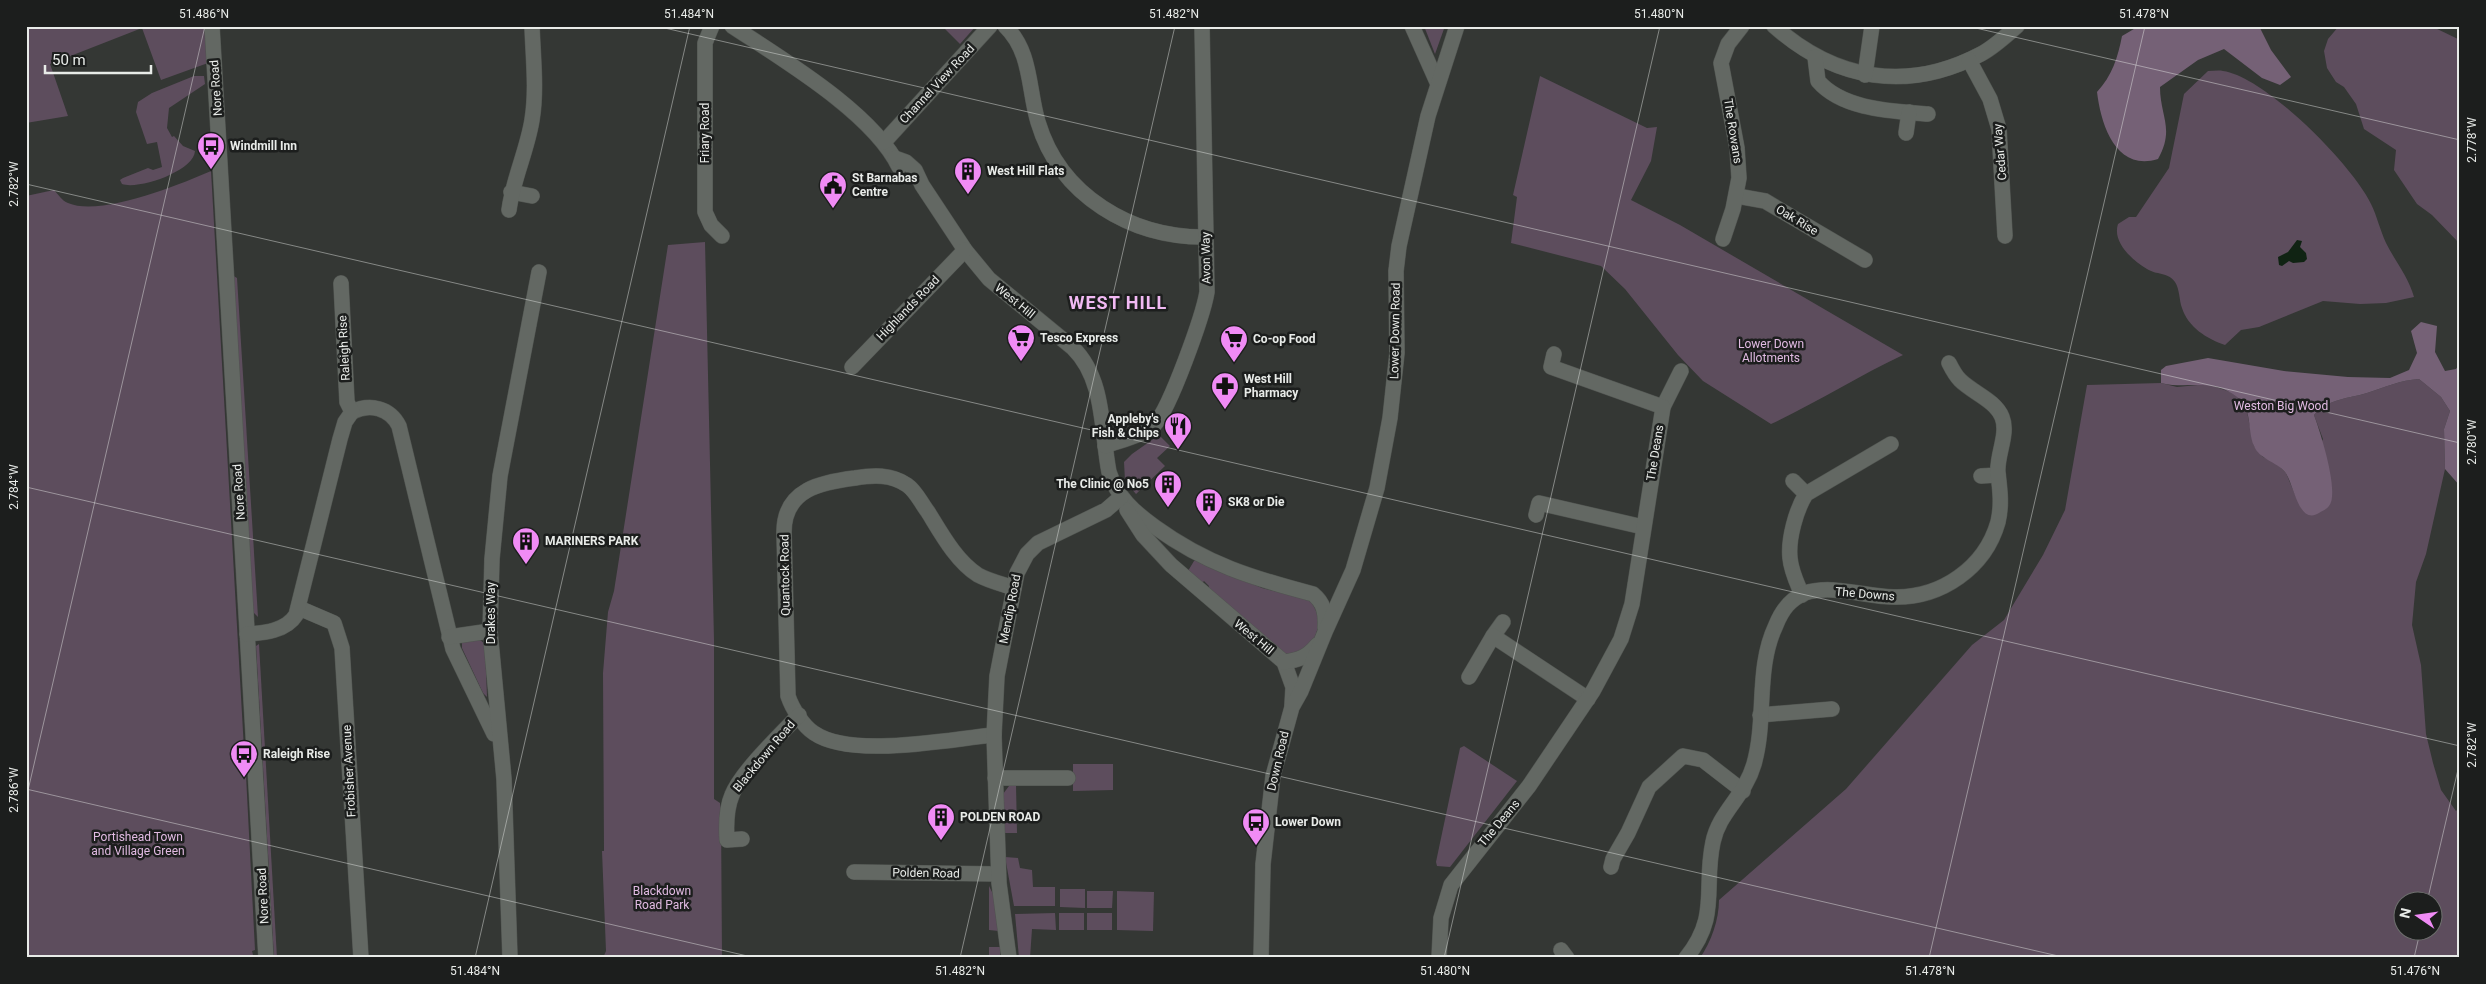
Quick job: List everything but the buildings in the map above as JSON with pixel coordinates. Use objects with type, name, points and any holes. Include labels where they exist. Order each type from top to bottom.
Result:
[{"type":"street","name":"Nore Road","points":[[212,26],[266,958]]},
{"type":"street","points":[[509,210],[511,192],[529,136],[533,114],[532,26]]},
{"type":"street","name":"Friary Road","points":[[712,26],[705,43],[705,212],[711,225],[722,236]]},
{"type":"street","name":"West Hill","points":[[732,26],[814,81],[884,142],[895,158],[906,162],[912,168],[965,250],[989,279],[1073,348],[1084,361],[1095,391],[1109,472],[1127,510],[1141,532],[1172,565],[1284,662],[1293,687],[1292,707]]},
{"type":"street","name":"Channel View Road","points":[[884,142],[990,26]]},
{"type":"street","points":[[1005,26],[1017,40],[1026,59],[1038,122],[1043,135],[1055,158],[1078,186],[1105,210],[1131,224],[1167,235],[1206,237]]},
{"type":"street","name":"Avon Way","points":[[1105,446],[1148,429],[1158,420],[1168,403],[1203,311],[1207,292],[1202,26]]},
{"type":"street","points":[[1412,26],[1437,82]]},
{"type":"street","name":"Lower Down Road","points":[[1323,635],[1353,570],[1377,488],[1383,460],[1397,354],[1396,271],[1399,246],[1437,82],[1457,26]]},
{"type":"street","name":"The Rowans","points":[[1723,240],[1737,196],[1739,178],[1737,148],[1721,67],[1728,44],[1742,26]]},
{"type":"street","points":[[1774,26],[1815,57],[1842,69],[1865,75],[1898,76],[1924,74],[1946,69],[1969,60],[1983,54],[2017,26]]},
{"type":"street","points":[[1865,75],[1872,26]]},
{"type":"street","points":[[1815,57],[1816,76],[1823,86],[1851,101],[1886,110],[1928,114]]},
{"type":"street","name":"Cedar Way","points":[[1969,60],[1990,99],[2000,129],[2002,150],[2000,227]]},
{"type":"street","points":[[1906,133],[1909,112]]},
{"type":"street","points":[[511,192],[532,196]]},
{"type":"street","name":"Oak Rise","points":[[1737,196],[1765,201],[1860,252]]},
{"type":"street","name":"Highlands Road","points":[[852,366],[965,250]]},
{"type":"street","name":"Drakes Way","points":[[510,958],[501,752],[490,631],[496,496],[539,272]]},
{"type":"street","name":"Raleigh Rise","points":[[340,283],[347,402],[352,412]]},
{"type":"street","name":"The Deans","points":[[1551,366],[1663,407]]},
{"type":"street","name":"The Deans","points":[[1439,958],[1441,918],[1451,885],[1470,858],[1530,786],[1588,699],[1611,660],[1627,623],[1663,407],[1681,371]]},
{"type":"street","name":"The Downs","points":[[1686,958],[1700,938],[1708,913],[1710,856],[1716,831],[1724,816],[1743,791],[1756,756],[1762,673],[1771,634],[1784,609],[1793,599],[1824,590],[1882,596],[1909,596],[1931,592],[1952,581],[1975,564],[1994,531],[2000,506],[1998,459],[2004,428],[2002,418],[1995,407],[1951,371]]},
{"type":"street","points":[[247,634],[266,632],[284,626],[294,618],[299,608],[340,439],[346,422],[352,412],[364,408],[383,410],[394,417],[400,430],[449,637],[457,659],[488,718],[501,752]]},
{"type":"street","points":[[1802,595],[1793,572],[1790,554],[1798,512],[1806,494],[1887,451]]},
{"type":"street","name":"Quantock Road","points":[[994,735],[885,746],[859,746],[834,741],[814,734],[798,715],[790,702],[788,693],[784,528],[790,509],[809,488],[827,481],[875,475],[901,482],[914,492],[949,544],[975,573],[989,580],[1014,588]]},
{"type":"street","points":[[1981,476],[1998,475]]},
{"type":"street","points":[[1793,482],[1806,494]]},
{"type":"street","name":"West Hill","points":[[1123,499],[1139,516],[1186,548],[1233,571],[1313,594],[1329,592],[1341,587],[1353,570]]},
{"type":"street","name":"Mendip Road","points":[[1009,958],[998,874],[994,735],[997,676],[1014,588],[1021,563],[1034,546],[1106,510],[1123,499]]},
{"type":"street","points":[[1539,503],[1643,527]]},
{"type":"street","points":[[1172,565],[1186,548]]},
{"type":"street","points":[[1313,594],[1319,599],[1325,611],[1323,635]]},
{"type":"street","name":"Frobisher Avenue","points":[[299,608],[334,623],[342,648],[361,958]]},
{"type":"street","points":[[1469,677],[1503,622]]},
{"type":"street","points":[[449,637],[490,631]]},
{"type":"street","name":"West Hill","points":[[1284,662],[1305,657],[1323,635]]},
{"type":"street","name":"Down Road","points":[[1261,958],[1263,864],[1269,800],[1280,747],[1292,707],[1302,691],[1323,635]]},
{"type":"street","points":[[1493,636],[1588,699]]},
{"type":"street","points":[[1760,715],[1825,714]]},
{"type":"street","name":"Blackdown Road","points":[[742,839],[726,840],[727,815],[732,794],[740,781],[798,715]]},
{"type":"street","points":[[1609,859],[1628,833],[1652,784],[1683,756],[1691,754],[1707,762],[1730,783],[1743,791]]},
{"type":"street","points":[[995,778],[1068,778]]},
{"type":"street","name":"Polden Road","points":[[854,873],[998,874]]},
{"type":"green space","points":[[26,26],[206,26],[208,63],[161,80],[142,28],[50,64],[68,116],[26,123]]},
{"type":"green space","points":[[942,26],[976,26],[960,44]]},
{"type":"green space","points":[[1424,26],[1445,26],[1435,54]]},
{"type":"green space","points":[[2139,26],[2259,26],[2271,50],[2291,77],[2280,85],[2262,78],[2224,49],[2198,60],[2160,87],[2166,131],[2163,148],[2158,159],[2143,161],[2131,159],[2113,143],[2102,118],[2097,92],[2114,66],[2122,36]]},
{"type":"green space","points":[[2339,26],[2431,26],[2460,40],[2460,244],[2432,215],[2417,204],[2394,170],[2396,150],[2364,129],[2356,104],[2344,87],[2336,82],[2327,68],[2324,51],[2328,39]]},
{"type":"green space","points":[[2208,71],[2221,71],[2241,77],[2262,89],[2284,106],[2328,147],[2346,168],[2371,204],[2386,243],[2405,276],[2414,297],[2386,303],[2360,304],[2323,301],[2259,327],[2241,330],[2225,345],[2205,336],[2193,326],[2182,308],[2175,282],[2165,275],[2150,271],[2135,261],[2121,244],[2117,231],[2118,224],[2129,217],[2136,217],[2169,168],[2184,94]]},
{"type":"green space","points":[[194,76],[204,76],[205,84],[169,108],[167,128],[172,137],[174,136],[183,146],[195,151],[192,158],[176,172],[164,177],[140,184],[122,184],[120,180],[123,178],[148,168],[153,170],[162,167],[157,142],[147,144],[136,112],[138,102],[152,93]]},
{"type":"green space","name":"Lower Down Allotments","points":[[1540,76],[1647,128],[1657,127],[1651,161],[1631,200],[1680,225],[1903,355],[1771,424],[1703,381],[1678,355],[1625,289],[1601,266],[1511,243],[1517,197],[1513,195]]},
{"type":"green space","name":"Portishead Town and Village Green","points":[[211,171],[244,749],[241,750],[241,754],[245,756],[255,950],[252,951],[256,958],[26,958],[26,196],[54,190],[68,203],[82,206],[99,206],[119,203],[160,191]]},
{"type":"green space","name":"Blackdown Road Park","points":[[705,242],[714,640],[714,799],[720,803],[721,815],[722,958],[603,958],[606,951],[602,851],[604,851],[603,673],[608,612],[614,591],[668,245]]},
{"type":"green space","points":[[232,275],[237,278],[258,617],[253,612]]},
{"type":"green space","name":"Weston Big Wood","points":[[2421,322],[2437,326],[2435,352],[2445,371],[2456,369],[2460,363],[2460,486],[2445,469],[2444,429],[2450,411],[2441,397],[2419,379],[2399,382],[2332,402],[2314,415],[2331,476],[2332,499],[2326,509],[2312,515],[2306,514],[2301,509],[2285,472],[2256,450],[2252,440],[2248,414],[2237,397],[2218,387],[2161,383],[2161,370],[2166,366],[2208,358],[2284,371],[2348,377],[2390,378],[2409,370],[2417,353],[2411,331]]},
{"type":"green space","points":[[2419,379],[2441,397],[2450,411],[2444,429],[2445,469],[2426,554],[2416,582],[2412,625],[2421,665],[2426,734],[2433,763],[2441,790],[2456,811],[2460,807],[2460,958],[1700,958],[1714,931],[1719,900],[1846,789],[1972,645],[2004,620],[2043,555],[2065,510],[2087,385],[2161,383],[2177,387],[2208,384],[2230,392],[2239,398],[2246,407],[2254,446],[2263,457],[2275,462],[2286,473],[2296,497],[2323,439],[2314,415],[2332,402],[2399,382]]},
{"type":"green space","points":[[1159,435],[1170,446],[1157,458],[1165,466],[1136,494],[1125,481],[1124,462]]},
{"type":"green space","points":[[1197,560],[1262,588],[1310,600],[1317,613],[1318,624],[1316,635],[1310,648],[1288,655],[1284,653],[1207,590],[1209,586],[1204,581],[1201,584],[1188,571],[1194,561]]},
{"type":"green space","points":[[480,640],[485,644],[487,697],[483,693],[462,648],[462,642]]},
{"type":"green space","points":[[259,644],[277,958],[274,958],[256,646]]},
{"type":"green space","points":[[1464,746],[1517,781],[1450,867],[1437,866],[1436,862],[1460,748]]},
{"type":"green space","points":[[1073,764],[1113,764],[1113,790],[1073,791]]},
{"type":"green space","points":[[1016,785],[1017,833],[1004,833],[1003,794],[1009,786]]},
{"type":"green space","points":[[1005,857],[1018,858],[1020,868],[1032,870],[1033,887],[1055,887],[1055,906],[1014,906]]},
{"type":"green space","points":[[989,886],[993,894],[999,931],[989,930]]},
{"type":"green space","points":[[1060,889],[1085,889],[1085,908],[1060,907]]},
{"type":"green space","points":[[1087,891],[1113,891],[1112,908],[1087,908]]},
{"type":"green space","points":[[1117,891],[1154,892],[1153,931],[1117,930]]},
{"type":"green space","points":[[1055,913],[1056,930],[1032,929],[1030,958],[1019,958],[1015,914]]},
{"type":"green space","points":[[1059,913],[1084,913],[1084,930],[1059,930]]},
{"type":"green space","points":[[1087,913],[1112,913],[1112,930],[1087,930]]},
{"type":"green space","points":[[989,947],[1000,947],[1000,958],[989,958]]},
{"type":"shaded area","points":[[2297,240],[2302,241],[2300,247],[2306,253],[2307,259],[2304,262],[2293,263],[2289,261],[2282,266],[2279,265],[2278,257],[2288,252]]},
{"type":"place","name":"Windmill Inn","points":[[211,170]]},
{"type":"place","name":"West Hill Flats","points":[[968,195]]},
{"type":"place","name":"St Barnabas Centre","points":[[833,209]]},
{"type":"place","name":"Tesco Express","points":[[1021,362]]},
{"type":"place","name":"Co-op Food","points":[[1234,363]]},
{"type":"place","name":"West Hill Pharmacy","points":[[1225,410]]},
{"type":"place","name":"Appleby's Fish & Chips","points":[[1178,450]]},
{"type":"place","name":"The Clinic @ No5","points":[[1168,508]]},
{"type":"place","name":"SK8 or Die","points":[[1209,526]]},
{"type":"place","name":"MARINERS PARK","points":[[526,565]]},
{"type":"place","name":"Raleigh Rise","points":[[244,778]]},
{"type":"place","name":"POLDEN ROAD","points":[[941,841]]},
{"type":"place","name":"Lower Down","points":[[1256,846]]},
{"type":"district","name":"WEST HILL","points":[[1118,303]]}]
